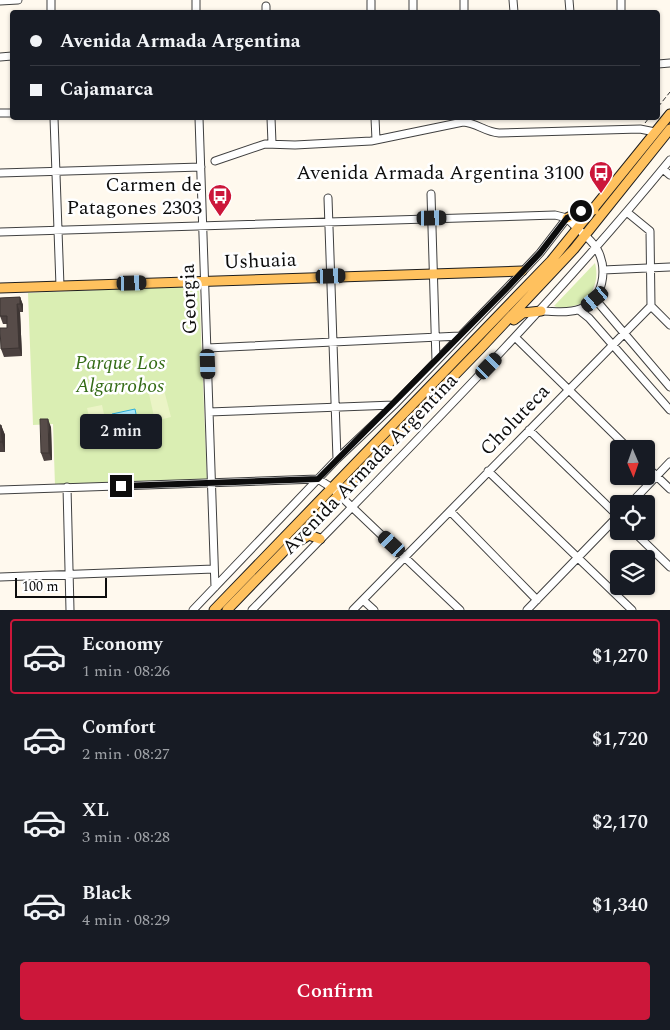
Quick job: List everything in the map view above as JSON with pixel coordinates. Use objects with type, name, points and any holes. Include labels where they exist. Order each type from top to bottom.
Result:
[{"type":"main road","name":"Avenida Armada Argentina","points":[[227,610],[279,558],[336,491],[502,313],[581,233],[594,210],[670,114]]},
{"type":"main road","name":"Avenida Armada Argentina","points":[[214,610],[480,349],[670,129]]},
{"type":"main road","points":[[567,218],[581,211],[594,210]]},
{"type":"main road","name":"Ushuaia","points":[[0,288],[522,271]]},
{"type":"main road","points":[[480,349],[520,315],[541,310]]},
{"type":"main road","points":[[279,558],[309,535],[320,539]]},
{"type":"street","points":[[0,1],[18,0]]},
{"type":"street","points":[[54,120],[60,286]]},
{"type":"street","name":"Georgia","points":[[199,120],[215,587]]},
{"type":"street","points":[[271,120],[272,144]]},
{"type":"street","points":[[375,120],[376,140]]},
{"type":"street","points":[[215,161],[272,144],[295,145],[376,140],[463,122],[476,124],[491,132],[498,133],[640,129],[655,132]]},
{"type":"street","name":"Avenida Armada Argentina","points":[[252,610],[516,338],[597,249],[670,160]]},
{"type":"street","points":[[0,173],[201,167]]},
{"type":"street","points":[[663,169],[670,175]]},
{"type":"street","points":[[431,194],[436,361]]},
{"type":"street","points":[[328,198],[337,459]]},
{"type":"street","points":[[628,213],[648,228],[651,234],[651,306],[670,325]]},
{"type":"street","points":[[0,232],[204,224],[555,215],[567,218],[597,249],[603,270],[602,286],[595,299],[579,310],[562,312],[541,310]]},
{"type":"street","name":"Avenida Armada Argentina","points":[[193,610],[337,459],[394,405],[540,253],[567,218]]},
{"type":"street","points":[[603,270],[670,267]]},
{"type":"street","points":[[595,299],[622,333],[670,387]]},
{"type":"street","name":"Choluteca","points":[[353,610],[568,388],[651,306]]},
{"type":"street","points":[[579,310],[587,315],[670,410]]},
{"type":"street","points":[[207,348],[460,336]]},
{"type":"street","points":[[516,338],[620,440]]},
{"type":"street","points":[[209,412],[394,405]]},
{"type":"street","points":[[529,430],[610,508]]},
{"type":"street","points":[[638,495],[670,462]]},
{"type":"street","points":[[488,471],[632,610]]},
{"type":"street","points":[[656,476],[670,490]]},
{"type":"street","points":[[0,490],[318,479],[336,491],[406,556],[460,610]]},
{"type":"street","points":[[67,487],[70,610]]},
{"type":"street","points":[[450,510],[537,600]]},
{"type":"street","points":[[527,610],[610,524]]},
{"type":"street","points":[[642,540],[670,567]]},
{"type":"street","points":[[0,576],[214,569]]},
{"type":"street","points":[[363,600],[374,610]]},
{"type":"path","points":[[660,104],[670,92]]},
{"type":"green space","points":[[595,263],[595,284],[584,303],[562,309],[554,306]]},
{"type":"green space","name":"Parque Los Algarrobos","points":[[199,286],[207,480],[55,486],[53,424],[33,425],[28,293]]},
{"type":"green space","points":[[164,390],[171,417],[155,421],[149,394]]},
{"type":"green space","points":[[102,405],[108,432],[93,435],[87,408]]},
{"type":"water","points":[[135,409],[137,419],[115,425],[112,414]]},
{"type":"building","points":[[20,297],[20,304],[17,304],[19,348],[1,349],[0,328],[7,328],[7,316],[0,316],[0,298]]},
{"type":"building","points":[[146,416],[148,422],[141,424],[139,418]]},
{"type":"building","points":[[40,419],[48,419],[49,453],[41,453]]},
{"type":"building","points":[[138,419],[139,425],[125,428],[123,423]]},
{"type":"building","points":[[1,425],[2,442],[0,442]]},
{"type":"place","name":"Avenida Armada Argentina 3100","points":[[601,194]]},
{"type":"place","name":"Carmen de Patagones 2303","points":[[220,217]]},
{"type":"route","points":[[121,486],[318,479],[394,405],[508,287],[540,253],[567,218],[581,211]]}]
